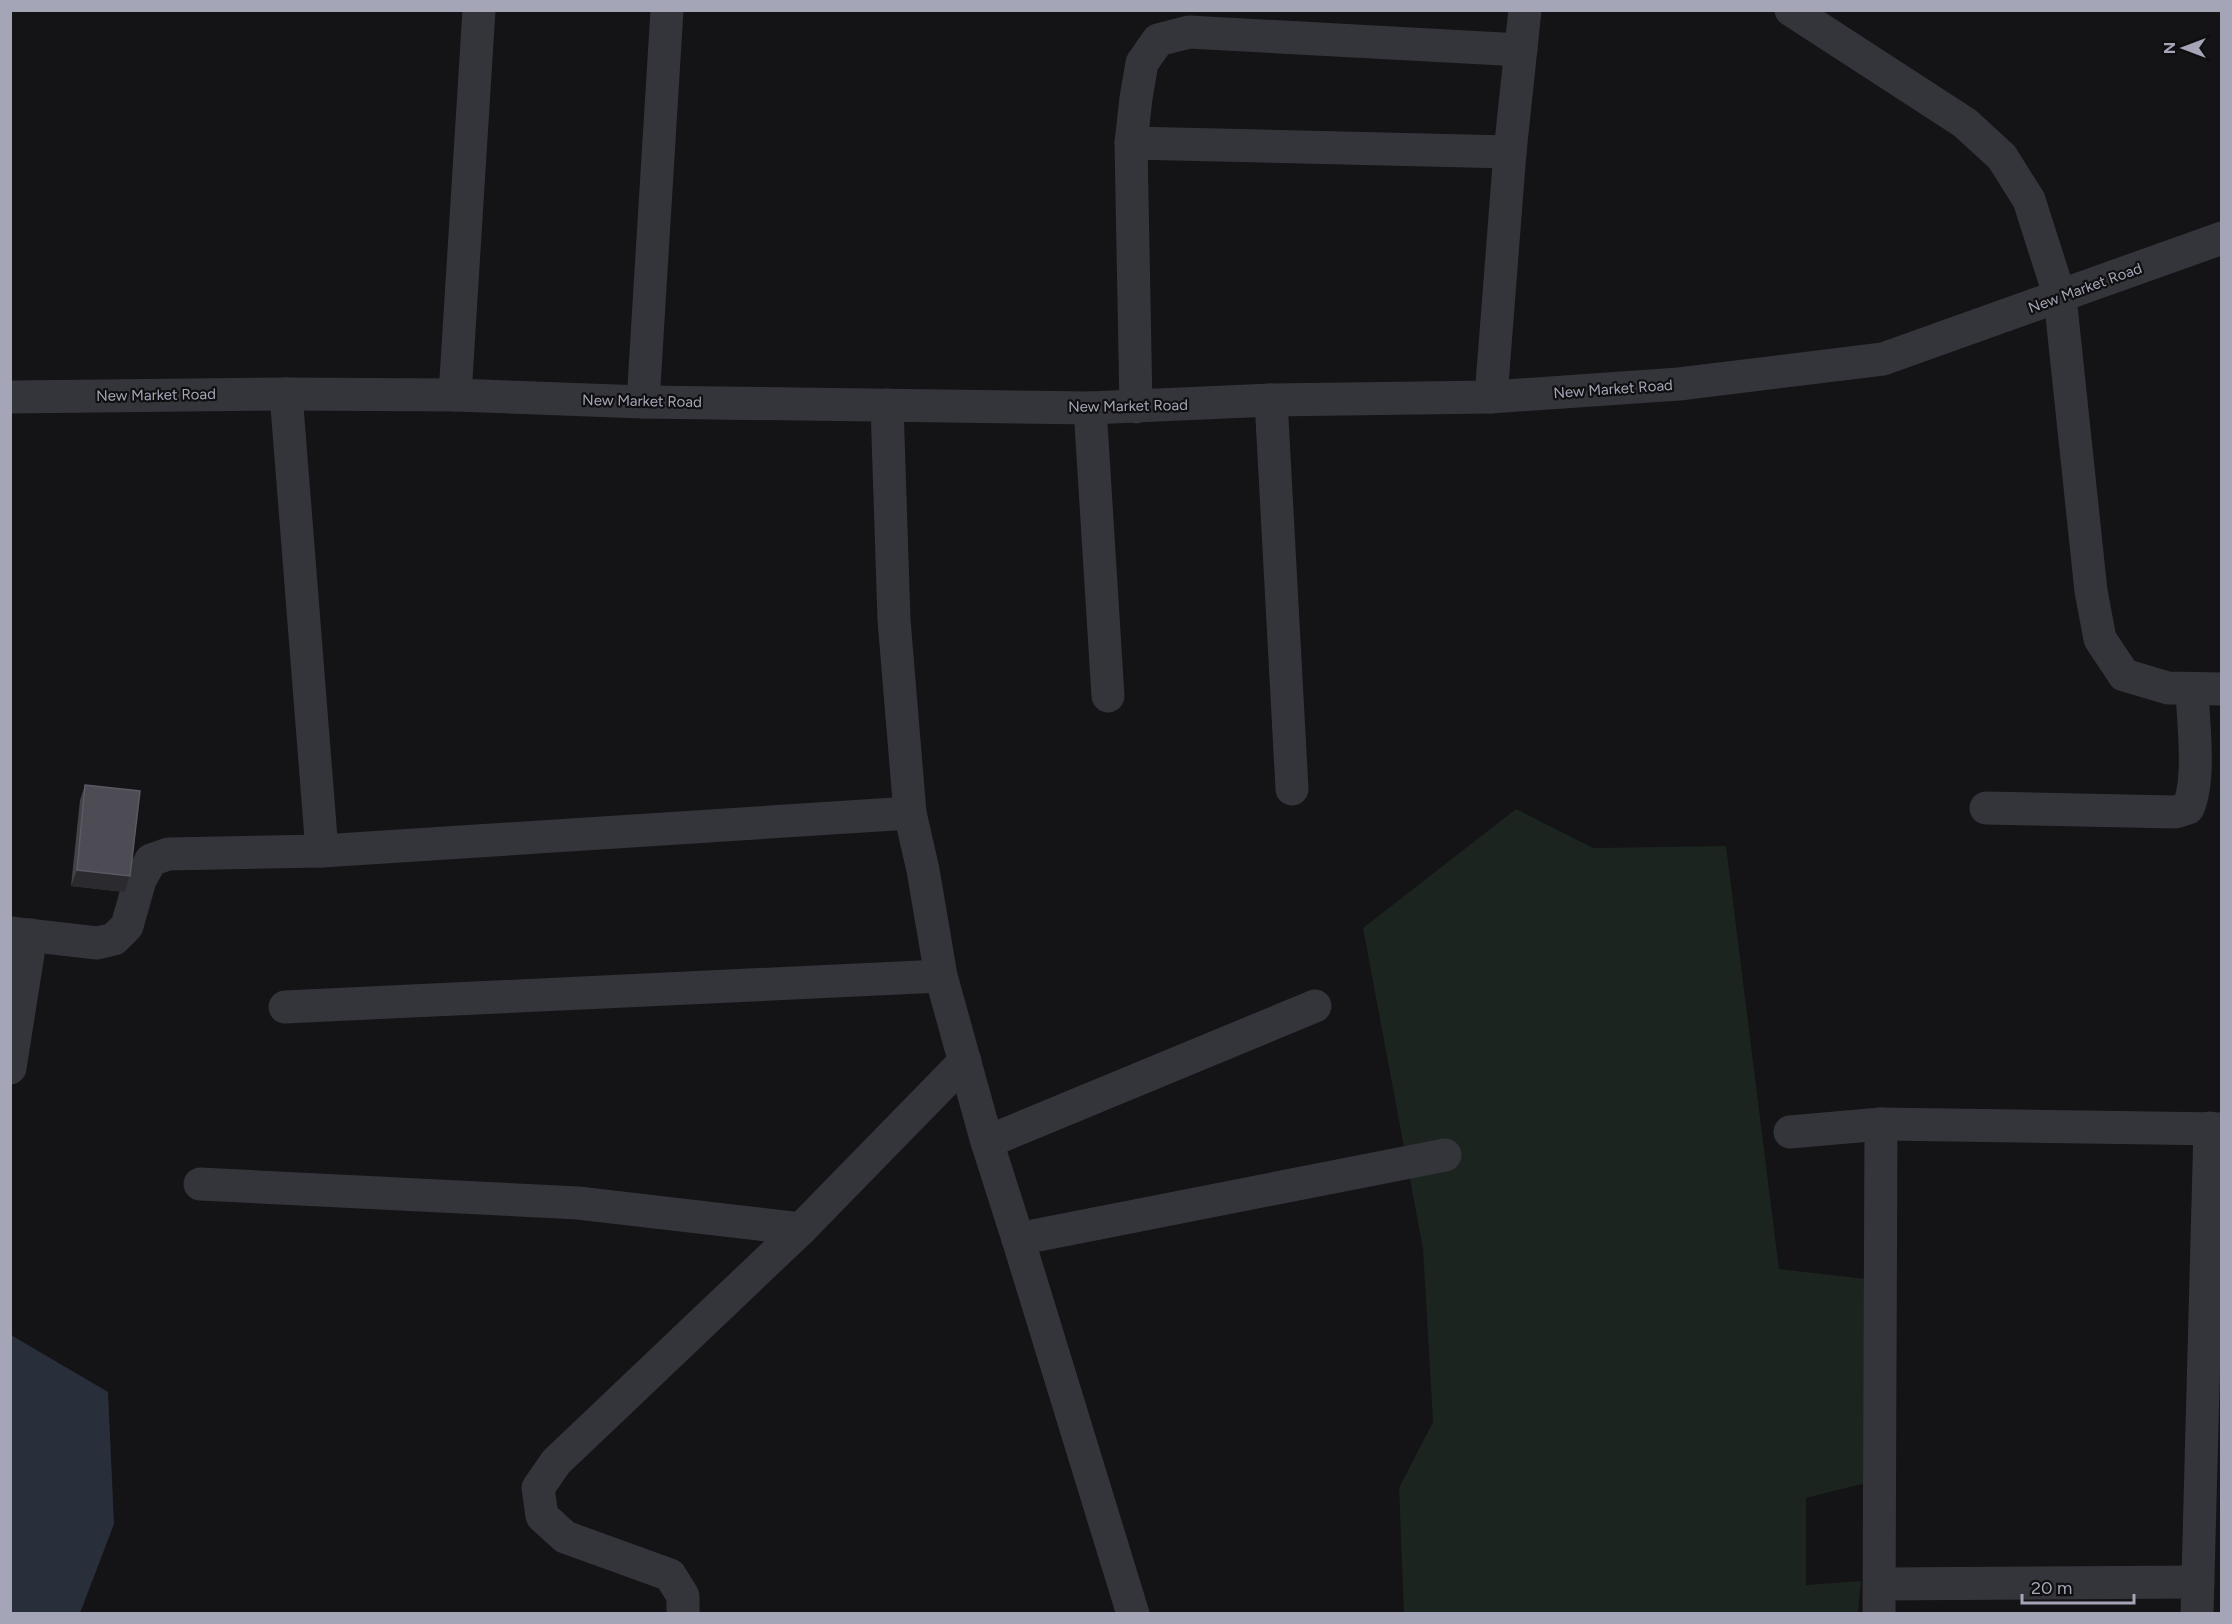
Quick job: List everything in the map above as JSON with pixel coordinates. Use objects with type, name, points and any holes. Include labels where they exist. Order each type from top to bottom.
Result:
[{"type":"street","points":[[456,395],[479,10]]},
{"type":"street","points":[[643,402],[667,10]]},
{"type":"street","points":[[1491,397],[1510,152],[1525,10]]},
{"type":"street","points":[[1791,10],[1965,123],[2002,157],[2029,200],[2060,297],[2091,591],[2100,639],[2124,675],[2168,688],[2207,689],[2193,796],[2188,808],[2175,812],[1986,808]]},
{"type":"street","points":[[1136,407],[1131,143],[1142,63],[1158,40],[1189,32],[1521,50]]},
{"type":"street","points":[[1131,143],[1510,152]]},
{"type":"street","name":"New Market Road","points":[[10,397],[456,395],[643,402],[1090,408],[1270,400],[1491,397],[1679,384],[1883,359],[2222,238]]},
{"type":"street","points":[[286,394],[322,851]]},
{"type":"street","points":[[1270,400],[1292,789]]},
{"type":"street","points":[[887,405],[894,620],[910,813],[923,870],[941,976],[987,1142],[1133,1614]]},
{"type":"street","points":[[1090,408],[1108,696]]},
{"type":"street","points":[[10,1068],[20,934],[97,943],[114,939],[127,926],[140,880],[151,860],[168,854],[322,851],[910,813]]},
{"type":"street","points":[[285,1007],[941,976]]},
{"type":"street","points":[[987,1142],[1315,1006]]},
{"type":"street","points":[[683,1614],[683,1596],[670,1575],[565,1537],[542,1516],[538,1488],[556,1462],[801,1229],[965,1061]]},
{"type":"street","points":[[1790,1132],[1881,1124],[2216,1129],[2212,1401],[2197,1598],[1879,1599],[1881,1124]]},
{"type":"street","points":[[1018,1239],[1445,1155]]},
{"type":"street","points":[[200,1184],[558,1201],[801,1229]]},
{"type":"shaded area","points":[[1516,809],[1593,848],[1726,846],[1779,1269],[1866,1279],[1866,1483],[1806,1498],[1806,1585],[1861,1581],[1858,1613],[1404,1613],[1399,1488],[1433,1422],[1423,1249],[1363,928]]},
{"type":"shaded area","points":[[11,1335],[108,1392],[114,1524],[80,1613],[11,1613]]},
{"type":"building","points":[[85,785],[140,791],[130,876],[77,870]]}]
